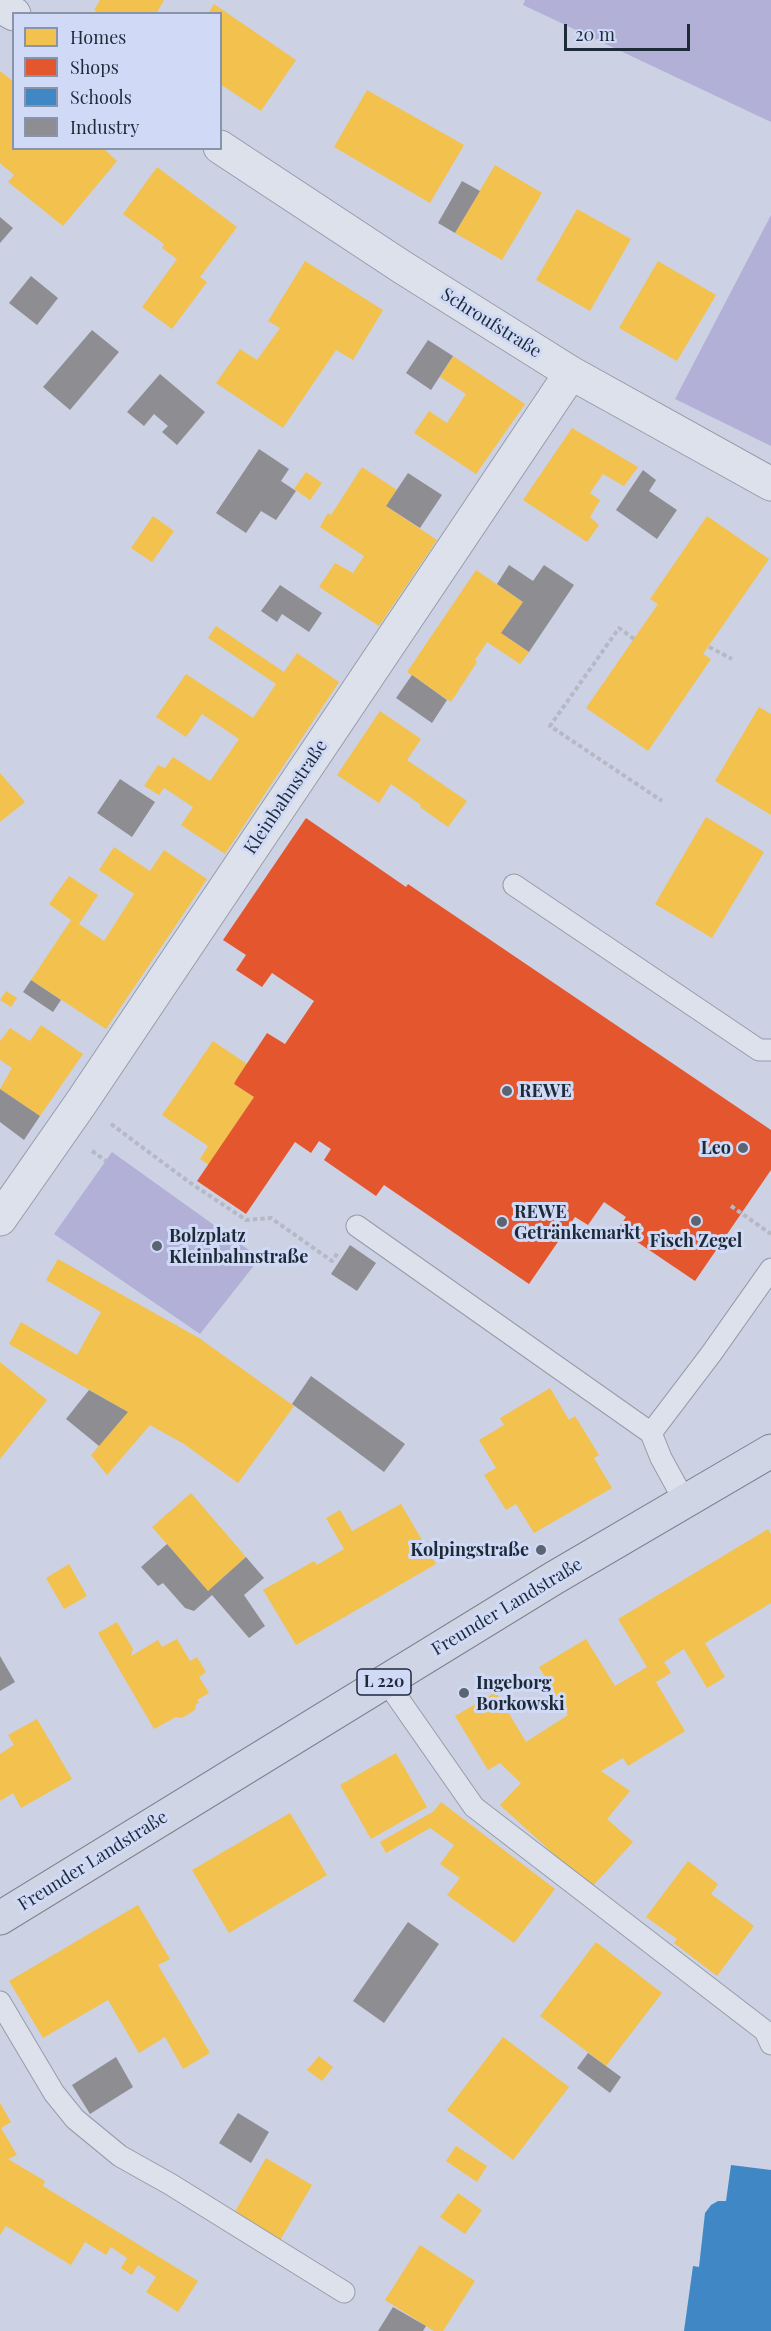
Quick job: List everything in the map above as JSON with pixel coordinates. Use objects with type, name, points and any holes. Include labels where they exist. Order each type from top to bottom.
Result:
[{"type":"main road","name":"Freunder Landstraße","points":[[0,1918],[684,1500],[771,1451]]},
{"type":"street","name":"Schroufstraße","points":[[222,148],[402,267],[571,374],[771,484]]},
{"type":"street","name":"Kleinbahnstraße","points":[[0,1219],[571,374]]},
{"type":"lane","points":[[514,885],[759,1050],[771,1050]]},
{"type":"lane","points":[[357,1226],[651,1433],[661,1458],[684,1500]]},
{"type":"lane","points":[[651,1433],[771,1269]]},
{"type":"lane","points":[[387,1681],[474,1807],[765,2031],[771,2044]]},
{"type":"lane","points":[[0,2002],[54,2093],[75,2120],[120,2156],[170,2184],[344,2292]]},
{"type":"path","points":[[634,639],[619,628],[550,726],[662,801]]},
{"type":"path","points":[[709,647],[732,659]]},
{"type":"path","points":[[81,1102],[189,1182],[246,1220],[271,1218],[332,1261],[357,1226]]},
{"type":"path","points":[[731,1206],[771,1234]]},
{"type":"shaded area","points":[[525,0],[771,0],[771,122],[523,5]]},
{"type":"shaded area","points":[[771,215],[771,446],[675,399]]},
{"type":"shaded area","name":"Bolzplatz Kleinbahnstraße","points":[[112,1152],[260,1258],[200,1334],[54,1234]]},
{"type":"building: Homes","points":[[100,0],[164,0],[157,12],[96,12],[94,10]]},
{"type":"building: Homes","points":[[214,4],[296,60],[261,111],[222,85],[222,12],[209,12]]},
{"type":"building: Homes","points":[[0,71],[12,80],[12,150],[105,150],[117,161],[63,226],[8,182],[14,175],[0,163]]},
{"type":"building: Homes","points":[[367,90],[464,145],[430,203],[334,147]]},
{"type":"building: Homes","points":[[495,165],[542,193],[502,260],[455,233]]},
{"type":"building: Homes","points":[[157,167],[237,227],[200,277],[207,282],[172,329],[142,307],[177,259],[162,248],[164,244],[123,214]]},
{"type":"building: Homes","points":[[577,209],[631,239],[590,311],[536,280]]},
{"type":"building: Homes","points":[[305,261],[383,310],[353,360],[336,350],[283,428],[216,383],[240,349],[257,360],[280,328],[268,321]]},
{"type":"building: Homes","points":[[658,261],[716,295],[677,361],[619,328]]},
{"type":"building: Homes","points":[[453,356],[525,404],[476,474],[414,433],[429,411],[447,423],[466,394],[440,377]]},
{"type":"building: Homes","points":[[572,428],[638,467],[624,486],[603,474],[590,493],[600,500],[590,517],[599,525],[587,542],[523,500]]},
{"type":"building: Homes","points":[[362,467],[397,490],[386,506],[437,540],[379,626],[319,587],[335,563],[353,573],[364,556],[320,527],[328,513],[331,515]]},
{"type":"building: Homes","points":[[306,472],[322,483],[310,500],[294,489]]},
{"type":"building: Homes","points":[[153,516],[174,531],[152,562],[131,548]]},
{"type":"building: Homes","points":[[707,516],[769,559],[703,654],[711,659],[648,751],[586,708],[658,604],[650,599]]},
{"type":"building: Homes","points":[[476,570],[523,602],[501,633],[529,652],[520,664],[487,642],[451,702],[407,672]]},
{"type":"building: Homes","points":[[216,626],[284,672],[297,653],[339,682],[225,854],[181,825],[193,807],[164,788],[159,795],[144,786],[158,765],[165,768],[173,757],[210,781],[239,739],[202,714],[186,737],[156,717],[186,674],[253,718],[276,684],[208,638]]},
{"type":"building: Homes","points":[[759,707],[771,714],[771,815],[715,781]]},
{"type":"building: Homes","points":[[380,711],[421,739],[407,760],[467,801],[448,827],[391,784],[379,803],[337,775]]},
{"type":"building: Homes","points":[[0,773],[25,802],[0,822]]},
{"type":"building: Homes","points":[[706,817],[764,852],[712,938],[655,904]]},
{"type":"building: Homes","points":[[114,847],[150,871],[164,850],[207,879],[106,1029],[31,980],[71,920],[49,904],[69,876],[98,895],[79,924],[104,941],[134,894],[99,870]]},
{"type":"building: Homes","points":[[6,991],[17,998],[11,1007],[0,1000]]},
{"type":"building: Homes","points":[[41,1025],[83,1054],[40,1116],[0,1089],[12,1068],[0,1060],[0,1041],[10,1028],[30,1041]]},
{"type":"building: Homes","points":[[213,1041],[247,1064],[234,1084],[254,1097],[209,1165],[200,1159],[208,1146],[162,1115]]},
{"type":"building: Homes","points":[[58,1259],[199,1338],[294,1406],[238,1483],[184,1444],[150,1425],[107,1475],[91,1455],[128,1412],[9,1344],[21,1322],[77,1355],[101,1312],[46,1280]]},
{"type":"building: Homes","points":[[0,1362],[47,1400],[0,1459]]},
{"type":"building: Homes","points":[[550,1388],[569,1420],[575,1416],[599,1455],[594,1458],[612,1488],[534,1533],[516,1504],[506,1510],[484,1475],[496,1468],[479,1440],[504,1425],[500,1418]]},
{"type":"building: Homes","points":[[191,1493],[246,1557],[208,1591],[152,1527]]},
{"type":"building: Homes","points":[[401,1504],[436,1564],[296,1645],[263,1590],[314,1561],[317,1565],[344,1549],[326,1518],[340,1510],[352,1531]]},
{"type":"building: Homes","points":[[768,1529],[771,1534],[771,1603],[705,1643],[725,1677],[707,1688],[684,1649],[664,1662],[671,1673],[656,1682],[685,1731],[628,1766],[623,1758],[601,1771],[630,1791],[607,1819],[633,1842],[591,1888],[500,1805],[521,1783],[500,1763],[488,1770],[455,1716],[496,1692],[526,1742],[568,1715],[539,1667],[586,1639],[615,1686],[647,1667],[618,1619]]},
{"type":"building: Homes","points":[[69,1564],[87,1596],[64,1609],[46,1578]]},
{"type":"building: Homes","points":[[117,1622],[133,1649],[131,1656],[158,1640],[162,1647],[177,1639],[190,1661],[197,1657],[206,1672],[199,1677],[209,1693],[197,1700],[199,1703],[196,1704],[195,1710],[154,1729],[98,1633]]},
{"type":"building: Homes","points":[[37,1719],[72,1779],[21,1808],[13,1793],[0,1801],[0,1754],[14,1745],[8,1735]]},
{"type":"building: Homes","points":[[396,1753],[427,1807],[371,1839],[340,1785]]},
{"type":"building: Homes","points":[[441,1802],[555,1889],[514,1943],[447,1895],[460,1878],[440,1864],[454,1845],[430,1828],[386,1853],[380,1842],[434,1811]]},
{"type":"building: Homes","points":[[290,1813],[327,1875],[229,1933],[192,1870]]},
{"type":"building: Homes","points":[[688,1861],[718,1884],[711,1894],[754,1926],[717,1976],[674,1943],[677,1939],[646,1917]]},
{"type":"building: Homes","points":[[138,1905],[170,1959],[158,1965],[210,2053],[183,2069],[165,2037],[139,2053],[108,2000],[43,2038],[9,1981]]},
{"type":"building: Homes","points":[[596,1942],[662,1993],[606,2066],[540,2016]]},
{"type":"building: Homes","points":[[503,2037],[569,2087],[513,2160],[447,2110]]},
{"type":"building: Homes","points":[[319,2056],[333,2067],[322,2081],[307,2070]]},
{"type":"building: Homes","points":[[0,2103],[11,2122],[1,2128],[17,2155],[8,2159],[45,2181],[43,2186],[198,2281],[178,2312],[146,2292],[156,2277],[138,2265],[132,2275],[121,2268],[127,2258],[111,2247],[106,2255],[85,2242],[71,2265],[6,2226],[0,2235]]},
{"type":"building: Homes","points":[[456,2146],[487,2166],[477,2182],[446,2161]]},
{"type":"building: Homes","points":[[266,2158],[312,2185],[279,2242],[233,2215]]},
{"type":"building: Homes","points":[[458,2193],[482,2210],[465,2234],[440,2217]]},
{"type":"building: Homes","points":[[420,2245],[475,2281],[443,2331],[434,2331],[385,2300]]},
{"type":"building: Shops","name":"REWE","points":[[306,818],[406,887],[408,884],[771,1130],[771,1170],[695,1281],[618,1229],[626,1217],[604,1202],[588,1225],[575,1217],[529,1284],[384,1185],[376,1196],[324,1160],[331,1149],[319,1141],[311,1153],[295,1142],[246,1214],[197,1181],[254,1097],[234,1084],[236,1080],[267,1033],[285,1044],[314,1001],[272,973],[262,987],[236,970],[246,955],[223,940]]},
{"type":"building: Schools","points":[[731,2165],[771,2170],[771,2331],[684,2331],[693,2266],[699,2267],[705,2213],[711,2205],[718,2201],[726,2201]]},
{"type":"building: Industry","points":[[462,181],[480,191],[455,233],[438,223]]},
{"type":"building: Industry","points":[[0,217],[13,228],[0,243]]},
{"type":"building: Industry","points":[[31,276],[58,298],[37,325],[9,303]]},
{"type":"building: Industry","points":[[92,330],[119,352],[70,410],[43,387]]},
{"type":"building: Industry","points":[[428,340],[453,356],[431,390],[406,373]]},
{"type":"building: Industry","points":[[160,374],[205,412],[177,445],[162,432],[168,426],[154,414],[144,426],[127,412]]},
{"type":"building: Industry","points":[[259,449],[289,469],[281,481],[296,491],[276,520],[261,511],[246,533],[216,513]]},
{"type":"building: Industry","points":[[643,470],[656,480],[649,491],[677,510],[657,539],[616,510]]},
{"type":"building: Industry","points":[[408,473],[442,495],[420,528],[386,506]]},
{"type":"building: Industry","points":[[509,565],[533,581],[544,565],[574,585],[529,652],[501,633],[523,602],[497,584]]},
{"type":"building: Industry","points":[[280,585],[322,613],[309,632],[282,614],[277,622],[261,611]]},
{"type":"building: Industry","points":[[412,675],[447,700],[432,723],[396,698]]},
{"type":"building: Industry","points":[[120,779],[155,802],[132,837],[97,813]]},
{"type":"building: Industry","points":[[31,980],[61,1000],[53,1012],[23,992]]},
{"type":"building: Industry","points":[[0,1089],[40,1116],[24,1140],[0,1122]]},
{"type":"building: Industry","points":[[350,1245],[376,1263],[357,1291],[331,1274]]},
{"type":"building: Industry","points":[[311,1376],[405,1444],[384,1472],[292,1404]]},
{"type":"building: Industry","points":[[89,1390],[128,1412],[99,1446],[66,1419]]},
{"type":"building: Industry","points":[[167,1544],[208,1591],[246,1557],[264,1578],[244,1595],[265,1626],[249,1638],[212,1595],[194,1611],[185,1608],[163,1583],[158,1586],[141,1567]]},
{"type":"building: Industry","points":[[0,1656],[15,1682],[0,1691]]},
{"type":"building: Industry","points":[[408,1922],[439,1944],[384,2023],[353,2001]]},
{"type":"building: Industry","points":[[588,2053],[621,2077],[610,2093],[577,2068]]},
{"type":"building: Industry","points":[[116,2057],[133,2087],[90,2114],[72,2085]]},
{"type":"building: Industry","points":[[238,2113],[269,2132],[251,2163],[219,2143]]},
{"type":"building: Industry","points":[[393,2307],[426,2326],[423,2331],[378,2331]]},
{"type":"place","name":"REWE","points":[[507,1091]]},
{"type":"place","name":"Leo","points":[[743,1148]]},
{"type":"place","name":"Fisch Zegel","points":[[696,1221]]},
{"type":"place","name":"REWE Getränkemarkt","points":[[502,1222]]},
{"type":"place","name":"Bolzplatz Kleinbahnstraße","points":[[157,1246]]},
{"type":"place","name":"Kolpingstraße","points":[[541,1550]]},
{"type":"place","name":"Ingeborg Borkowski","points":[[464,1693]]}]
